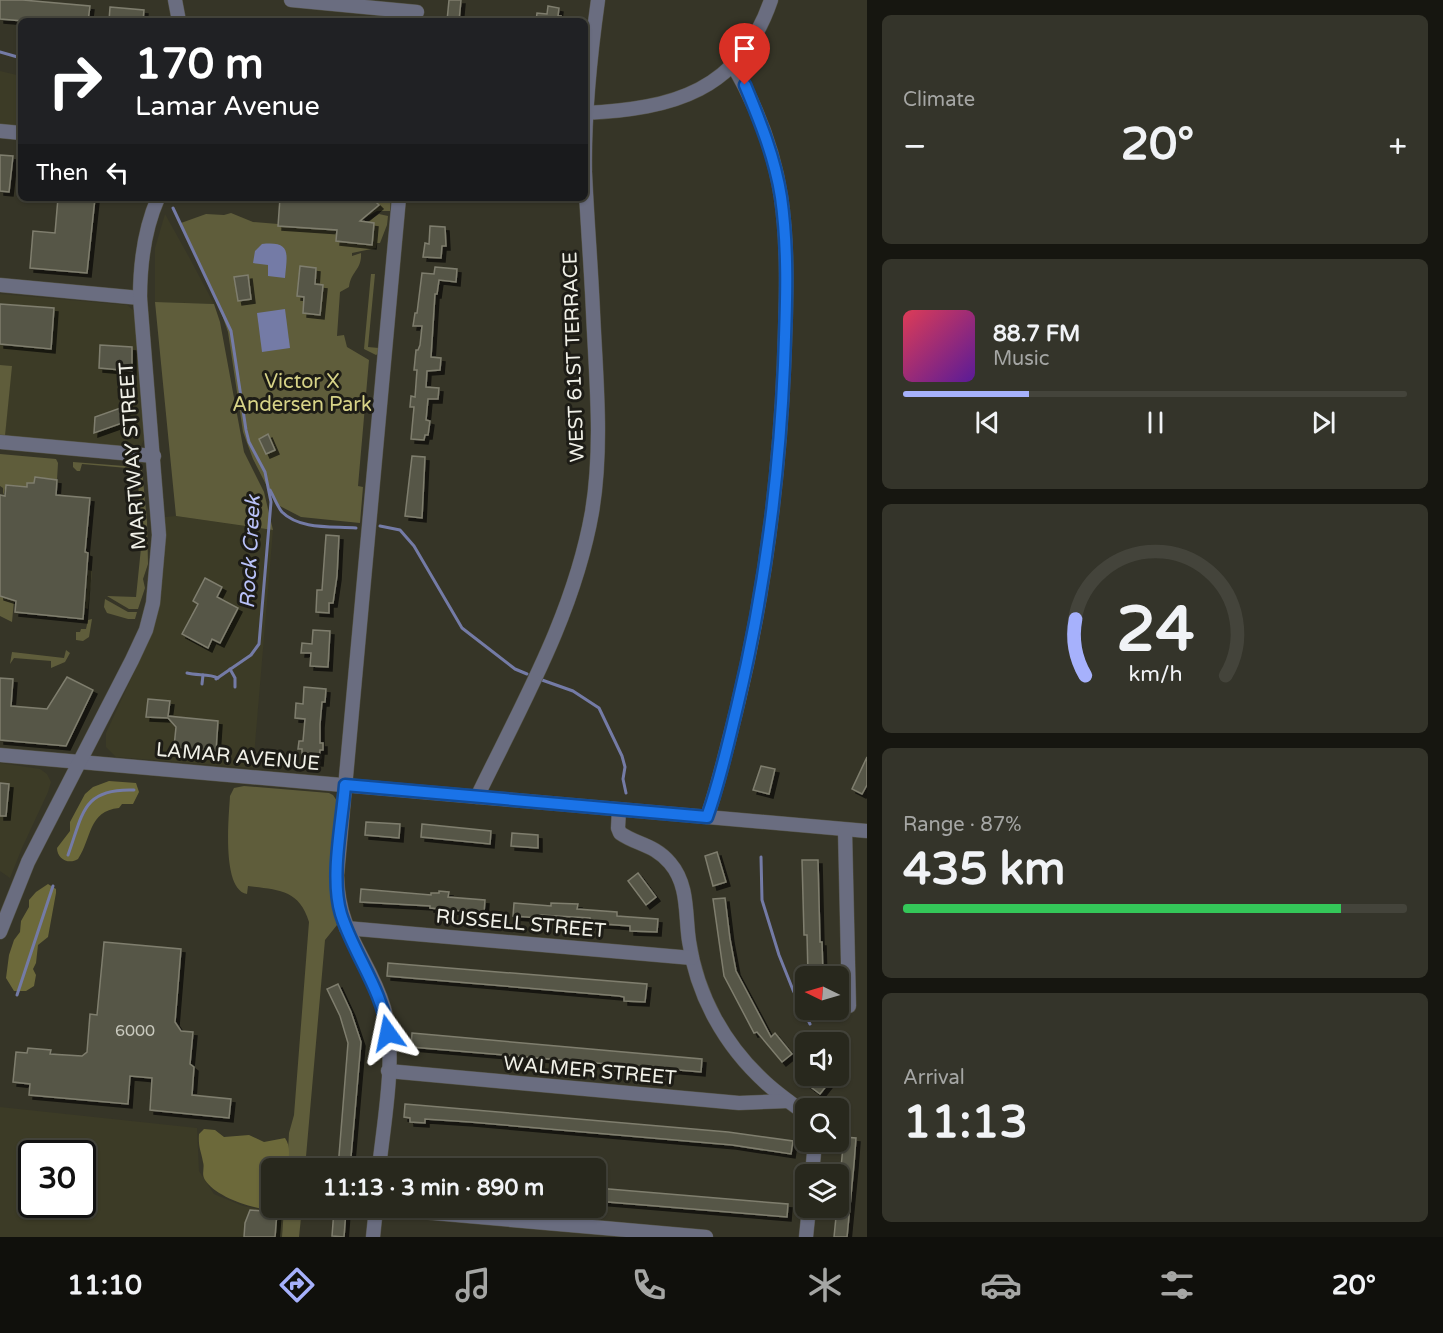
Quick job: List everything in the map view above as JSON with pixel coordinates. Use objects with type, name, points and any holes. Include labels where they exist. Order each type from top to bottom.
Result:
[{"type":"street","points":[[175,0],[178,18]]},
{"type":"street","points":[[291,0],[417,11]]},
{"type":"street","name":"WEST 61ST TERRACE","points":[[588,94],[598,0]]},
{"type":"street","points":[[588,113],[618,112],[656,106],[710,84],[733,65],[752,43],[765,19],[771,0]]},
{"type":"street","points":[[707,817],[744,678],[762,586],[777,469],[786,321],[786,241],[781,196],[771,153],[759,119],[745,85],[733,65]]},
{"type":"street","points":[[0,131],[18,133]]},
{"type":"street","name":"MARTWAY STREET","points":[[0,932],[28,862],[146,630],[153,603],[159,535],[140,298],[140,265],[157,201]]},
{"type":"street","points":[[381,1158],[389,1039],[384,1007],[346,928],[339,903],[337,875],[399,201]]},
{"type":"street","name":"WEST 61ST TERRACE","points":[[477,796],[554,638],[569,601],[586,543],[597,471],[598,425],[586,201]]},
{"type":"street","points":[[0,285],[140,298]]},
{"type":"street","points":[[0,442],[153,456]]},
{"type":"street","name":"LAMAR AVENUE","points":[[0,754],[867,831]]},
{"type":"street","points":[[619,810],[620,833],[657,852],[670,863],[679,878],[684,892],[692,958],[701,988],[726,1038],[758,1076],[795,1106]]},
{"type":"street","points":[[845,830],[848,966]]},
{"type":"street","name":"RUSSELL STREET","points":[[346,928],[692,958]]},
{"type":"street","name":"WALMER STREET","points":[[388,1071],[739,1103],[788,1101]]},
{"type":"street","points":[[373,1237],[375,1218]]},
{"type":"street","points":[[490,1218],[706,1237]]},
{"type":"street","points":[[806,1237],[808,1218]]},
{"type":"shaded area","points":[[0,71],[18,75],[18,128],[0,126]]},
{"type":"shaded area","points":[[165,214],[214,304],[155,302],[155,248]]},
{"type":"shaded area","points":[[0,294],[127,305],[135,312],[145,434],[141,446],[137,448],[5,436],[11,366],[0,365]]},
{"type":"shaded area","points":[[176,516],[273,530],[253,768],[116,757],[106,747],[106,733],[150,638],[161,593],[165,517]]},
{"type":"shaded area","points":[[0,763],[40,769],[47,774],[51,782],[10,878],[0,871]]},
{"type":"shaded area","points":[[109,781],[136,783],[139,792],[133,804],[122,804],[119,808],[101,814],[92,827],[78,859],[64,860],[57,848],[70,831],[70,822],[85,794],[93,787]]},
{"type":"shaded area","points":[[48,884],[56,889],[56,893],[48,937],[38,945],[33,969],[36,975],[34,986],[26,991],[14,991],[6,978],[9,955],[14,940],[20,932],[21,921],[29,907],[29,900]]},
{"type":"shaded area","points":[[0,1107],[197,1128],[199,1171],[214,1194],[243,1206],[261,1210],[261,1218],[283,1218],[282,1237],[0,1237]]},
{"type":"shaded area","points":[[204,1129],[215,1130],[224,1137],[249,1135],[264,1142],[285,1138],[289,1149],[289,1158],[261,1158],[261,1208],[219,1193],[205,1180],[199,1134]]},
{"type":"green space","points":[[374,201],[391,201],[390,211],[377,211],[365,218],[378,206]]},
{"type":"green space","name":"Victor X Andersen Park","points":[[231,213],[253,222],[337,230],[336,241],[372,245],[374,223],[367,222],[379,214],[388,216],[387,225],[376,248],[352,253],[352,256],[361,253],[360,263],[349,287],[340,292],[337,336],[344,335],[347,347],[369,360],[358,486],[363,487],[360,523],[301,517],[276,504],[253,459],[243,432],[228,332],[181,223],[206,214]]},
{"type":"green space","points":[[371,274],[375,274],[368,347],[379,348],[379,353],[376,355],[364,349]]},
{"type":"green space","points":[[155,302],[214,304],[220,322],[244,452],[264,492],[273,530],[176,516]]},
{"type":"green space","points":[[0,365],[12,366],[5,436],[0,436]]},
{"type":"green space","points":[[0,454],[56,459],[58,463],[57,480],[35,477],[34,483],[27,483],[27,487],[6,485],[3,496],[3,488],[0,486]]},
{"type":"green space","points":[[73,462],[137,467],[142,470],[148,564],[143,579],[145,588],[138,609],[129,609],[107,596],[136,597],[141,548],[138,479],[128,478],[127,468],[82,464],[80,471],[77,471],[73,467]]},
{"type":"green space","points":[[88,570],[92,571],[88,609],[85,608]]},
{"type":"green space","points":[[0,596],[14,601],[12,622],[0,616]]},
{"type":"green space","points":[[105,599],[128,612],[137,612],[135,619],[107,613],[104,607]]},
{"type":"green space","points":[[92,619],[89,637],[83,641],[76,640],[76,632],[86,629],[88,620]]},
{"type":"green space","points":[[66,650],[70,653],[65,662],[51,668],[51,661],[14,658],[10,664],[12,652],[64,658]]},
{"type":"green space","points":[[244,786],[329,793],[337,801],[332,894],[337,925],[325,940],[306,1158],[288,1158],[289,1133],[294,1115],[309,922],[299,903],[286,893],[248,886],[247,894],[239,889],[233,880],[228,851],[228,834],[230,796],[234,788]]},
{"type":"green space","points":[[283,1218],[301,1218],[299,1237],[282,1237]]},
{"type":"water","points":[[262,244],[279,245],[286,251],[285,278],[268,276],[268,265],[253,263],[255,251]]},
{"type":"water","points":[[285,309],[290,348],[262,352],[257,313]]},
{"type":"building","points":[[0,0],[90,6],[88,18],[0,19]]},
{"type":"building","points":[[449,0],[461,0],[459,18],[447,18]]},
{"type":"building","points":[[548,6],[559,8],[558,16],[561,16],[561,18],[536,18],[537,13],[547,14]]},
{"type":"building","points":[[110,7],[144,10],[143,18],[109,18]]},
{"type":"building","points":[[0,155],[13,156],[9,192],[0,191]]},
{"type":"building","points":[[58,201],[95,201],[87,273],[30,268],[33,231],[55,233]]},
{"type":"building","points":[[280,201],[375,201],[379,205],[360,221],[374,223],[372,245],[336,241],[337,230],[278,226]]},
{"type":"building","points":[[430,226],[445,227],[446,246],[442,246],[441,258],[423,257],[425,243],[429,244]]},
{"type":"building","points":[[300,266],[316,268],[315,284],[323,285],[320,315],[303,313],[304,297],[297,296]]},
{"type":"building","points":[[435,267],[457,269],[456,282],[439,280],[437,294],[435,294],[431,357],[441,358],[440,370],[427,371],[426,387],[439,388],[438,399],[428,399],[426,420],[430,421],[428,435],[425,435],[424,440],[411,439],[414,407],[410,407],[411,396],[415,397],[417,370],[414,370],[422,326],[413,326],[422,273],[434,274]]},
{"type":"building","points":[[248,275],[251,299],[238,301],[234,277]]},
{"type":"building","points":[[0,304],[54,308],[51,349],[0,344]]},
{"type":"building","points":[[100,345],[132,347],[132,371],[99,368]]},
{"type":"building","points":[[126,406],[125,422],[94,433],[95,417]]},
{"type":"building","points":[[268,434],[275,450],[266,454],[259,439]]},
{"type":"building","points":[[412,456],[425,457],[422,518],[405,516]]},
{"type":"building","points":[[35,477],[57,480],[56,495],[90,498],[85,552],[88,553],[83,619],[15,612],[16,601],[0,596],[0,495],[5,496],[6,485],[27,487],[27,483],[34,483]]},
{"type":"building","points":[[326,535],[339,536],[337,576],[333,603],[329,603],[329,613],[316,612],[317,590],[322,590]]},
{"type":"building","points":[[205,578],[222,587],[217,597],[238,608],[220,643],[212,639],[208,648],[182,634],[198,604],[193,601]]},
{"type":"building","points":[[313,630],[330,631],[328,667],[310,666],[311,653],[301,653],[302,643],[312,644]]},
{"type":"building","points":[[67,677],[93,690],[66,746],[0,740],[0,678],[13,679],[11,706],[47,709]]},
{"type":"building","points":[[304,687],[326,689],[320,724],[320,743],[323,743],[323,750],[320,750],[319,762],[302,761],[302,749],[298,749],[299,741],[303,741],[305,719],[295,718],[296,703],[303,704]]},
{"type":"building","points":[[148,699],[170,701],[168,716],[218,721],[216,751],[174,747],[176,727],[168,718],[146,717]]},
{"type":"building","points":[[867,757],[867,785],[862,794],[852,789]]},
{"type":"building","points":[[761,766],[775,769],[769,794],[753,790]]},
{"type":"building","points":[[0,783],[9,784],[6,816],[0,816]]},
{"type":"building","points":[[366,822],[400,824],[399,838],[365,835]]},
{"type":"building","points":[[422,824],[491,831],[490,844],[421,837]]},
{"type":"building","points":[[512,833],[538,835],[538,848],[511,846]]},
{"type":"building","points":[[717,852],[726,882],[713,886],[705,856]]},
{"type":"building","points":[[802,860],[818,860],[823,966],[808,966],[807,935],[804,935]]},
{"type":"building","points":[[638,873],[656,897],[646,905],[628,881]]},
{"type":"building","points":[[361,889],[431,895],[439,891],[449,892],[448,897],[485,900],[484,913],[430,908],[430,906],[360,902]]},
{"type":"building","points":[[725,898],[736,971],[771,1037],[775,1033],[792,1054],[782,1062],[757,1032],[754,1033],[724,976],[713,899]]},
{"type":"building","points":[[514,903],[551,906],[551,903],[578,904],[577,909],[617,912],[617,916],[658,919],[657,932],[630,931],[630,926],[590,923],[590,918],[513,916]]},
{"type":"building","points":[[104,942],[181,949],[175,1022],[181,1031],[193,1032],[190,1064],[194,1067],[192,1095],[231,1099],[229,1118],[150,1110],[152,1078],[130,1076],[128,1104],[29,1095],[30,1084],[13,1082],[16,1052],[27,1053],[28,1048],[51,1050],[50,1054],[82,1056],[87,1052],[90,1014],[97,1015]]},
{"type":"building","points":[[388,963],[647,984],[645,1002],[624,1001],[624,997],[619,996],[387,976]]},
{"type":"building","points":[[338,984],[361,1042],[351,1158],[339,1158],[348,1043],[340,1016],[327,989]]},
{"type":"building","points":[[412,1033],[702,1059],[701,1072],[411,1047]]},
{"type":"building","points":[[809,1086],[826,1086],[820,1094]]},
{"type":"building","points":[[405,1104],[728,1132],[793,1141],[791,1154],[732,1145],[470,1122],[425,1119],[425,1123],[410,1122],[410,1118],[404,1117]]},
{"type":"building","points":[[849,1137],[856,1138],[849,1215],[849,1164],[841,1164],[842,1152],[849,1152]]},
{"type":"building","points":[[606,1189],[788,1204],[787,1217],[606,1202]]},
{"type":"building","points":[[250,1210],[261,1211],[261,1218],[277,1218],[275,1237],[244,1237],[245,1223]]},
{"type":"building","points":[[333,1218],[345,1218],[344,1237],[332,1236]]},
{"type":"building","points":[[836,1218],[849,1218],[847,1237],[834,1237]]},
{"type":"waterway","name":"Rock Creek","points":[[0,52],[18,57]]},
{"type":"waterway","name":"Rock Creek","points":[[173,208],[231,331],[246,430],[249,442],[265,472],[271,502],[259,644],[251,655],[216,679]]},
{"type":"waterway","points":[[270,490],[282,512],[298,522],[317,526],[356,528]]},
{"type":"waterway","points":[[380,526],[400,530],[414,546],[462,628],[515,669],[527,674]]},
{"type":"waterway","points":[[230,669],[235,678],[235,687]]},
{"type":"waterway","points":[[187,673],[218,678]]},
{"type":"waterway","points":[[202,684],[203,675]]},
{"type":"waterway","points":[[542,680],[573,691],[599,708],[622,756],[625,767],[623,779],[626,793]]},
{"type":"waterway","name":"Rock Creek","points":[[68,855],[82,816],[94,799],[117,791],[134,790]]},
{"type":"waterway","points":[[761,857],[762,900],[779,955],[810,1024]]},
{"type":"waterway","name":"Rock Creek","points":[[17,995],[53,886]]},
{"type":"route","points":[[388,1033],[384,1007],[347,931],[337,893],[345,785],[707,817],[747,668],[770,531],[782,410],[786,321],[786,241],[781,196],[771,153],[745,85]]}]
